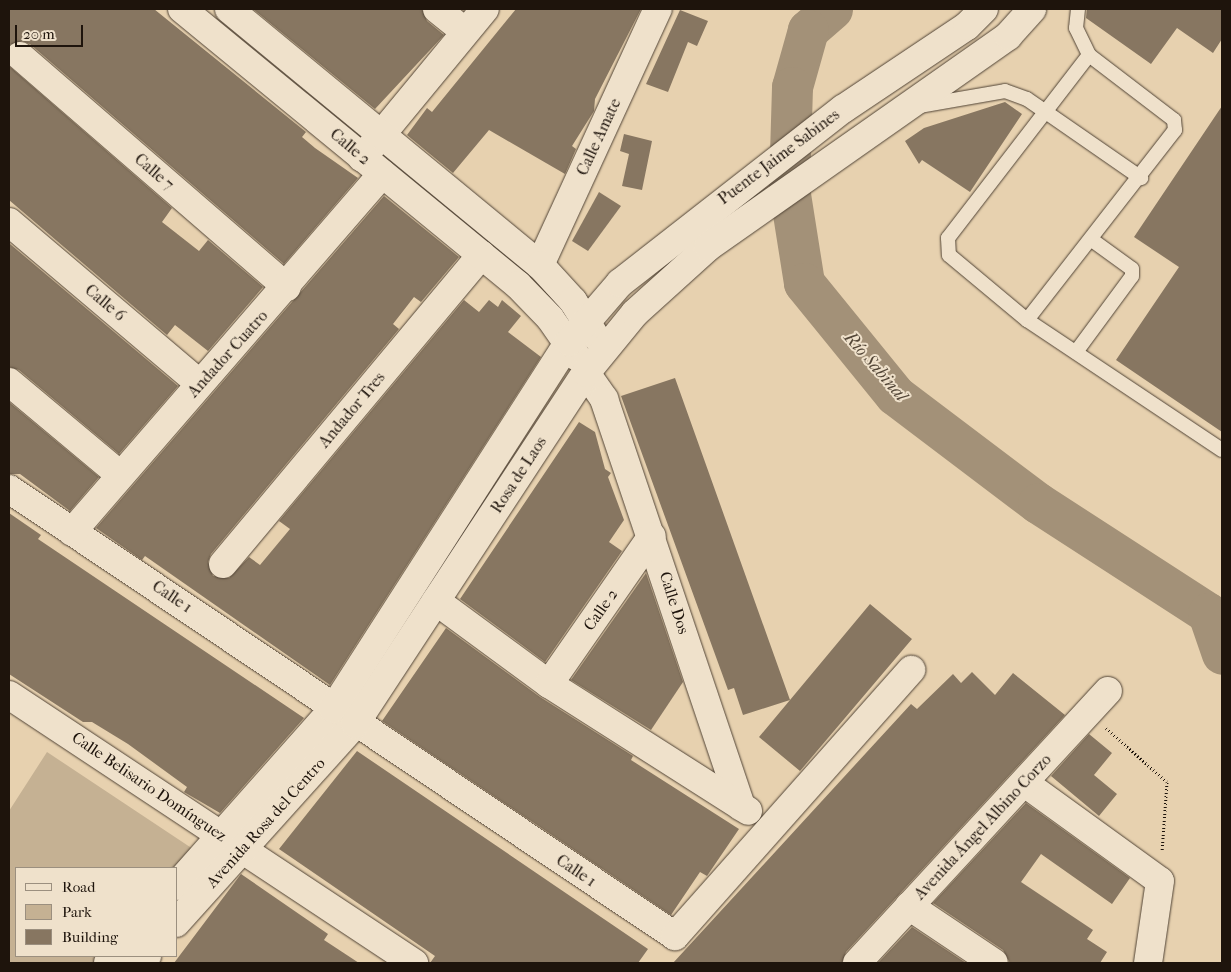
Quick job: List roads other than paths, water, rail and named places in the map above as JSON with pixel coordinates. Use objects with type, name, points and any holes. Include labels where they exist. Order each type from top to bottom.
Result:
[{"type":"street","name":"Calle 2","points":[[182,9],[518,285],[569,342]]},
{"type":"street","name":"Calle 2","points":[[229,9],[540,265],[587,320],[602,351]]},
{"type":"street","points":[[437,9],[465,32]]},
{"type":"street","name":"Andador Cuatro","points":[[72,532],[119,474],[287,287],[372,166],[381,135],[484,9]]},
{"type":"street","name":"Calle Amate","points":[[540,265],[658,9]]},
{"type":"street","name":"Puente Jaime Sabines","points":[[587,320],[620,283],[688,226],[843,108],[967,26],[984,9]]},
{"type":"street","name":"Puente Jaime Sabines","points":[[708,247],[1008,36],[1032,9]]},
{"type":"street","name":"Calle 7","points":[[20,56],[287,287]]},
{"type":"street","name":"Calle 6","points":[[9,222],[200,384]]},
{"type":"street","name":"Rosa de Laos","points":[[344,716],[436,601],[602,351],[635,313],[708,247]]},
{"type":"street","name":"Andador Tres","points":[[223,564],[481,255]]},
{"type":"street","name":"Rosa de Laos","points":[[344,716],[569,342],[587,320]]},
{"type":"street","name":"Calle Dos","points":[[569,342],[586,373],[604,399],[652,536],[742,807]]},
{"type":"street","name":"Calle Dos","points":[[602,351],[604,399]]},
{"type":"street","points":[[9,382],[119,474]]},
{"type":"street","name":"Calle 1","points":[[9,489],[344,716],[675,936],[772,824],[911,670]]},
{"type":"street","name":"Calle 2","points":[[549,684],[652,536]]},
{"type":"street","points":[[436,601],[549,684],[742,807],[772,824]]},
{"type":"street","name":"Avenida Ángel Albino Corzo","points":[[857,963],[1026,784],[1108,691]]},
{"type":"street","name":"Calle Belisario Domínguez","points":[[9,695],[414,963]]},
{"type":"street","name":"Avenida Rosa del Centro","points":[[178,920],[232,842],[344,716]]},
{"type":"street","points":[[1026,784],[1160,881],[1148,963]]},
{"type":"street","name":"Avenida Rosa del Centro","points":[[178,884],[232,842]]},
{"type":"street","points":[[909,906],[994,963]]},
{"type":"street","points":[[120,960],[140,957]]},
{"type":"lane","points":[[1027,320],[1141,178],[1175,130],[1174,120],[1090,55],[1076,28],[1078,9]]},
{"type":"lane","points":[[1090,55],[948,238],[949,255],[1027,320],[1222,450]]},
{"type":"lane","points":[[907,108],[1005,91],[1045,111],[1141,178]]},
{"type":"lane","points":[[1076,352],[1132,276],[1132,268],[1092,240]]},
{"type":"waterway","name":"Río Sabinal","points":[[832,9],[808,30],[792,87],[789,188],[804,283],[895,395],[1038,503],[1208,613],[1222,654]]}]
